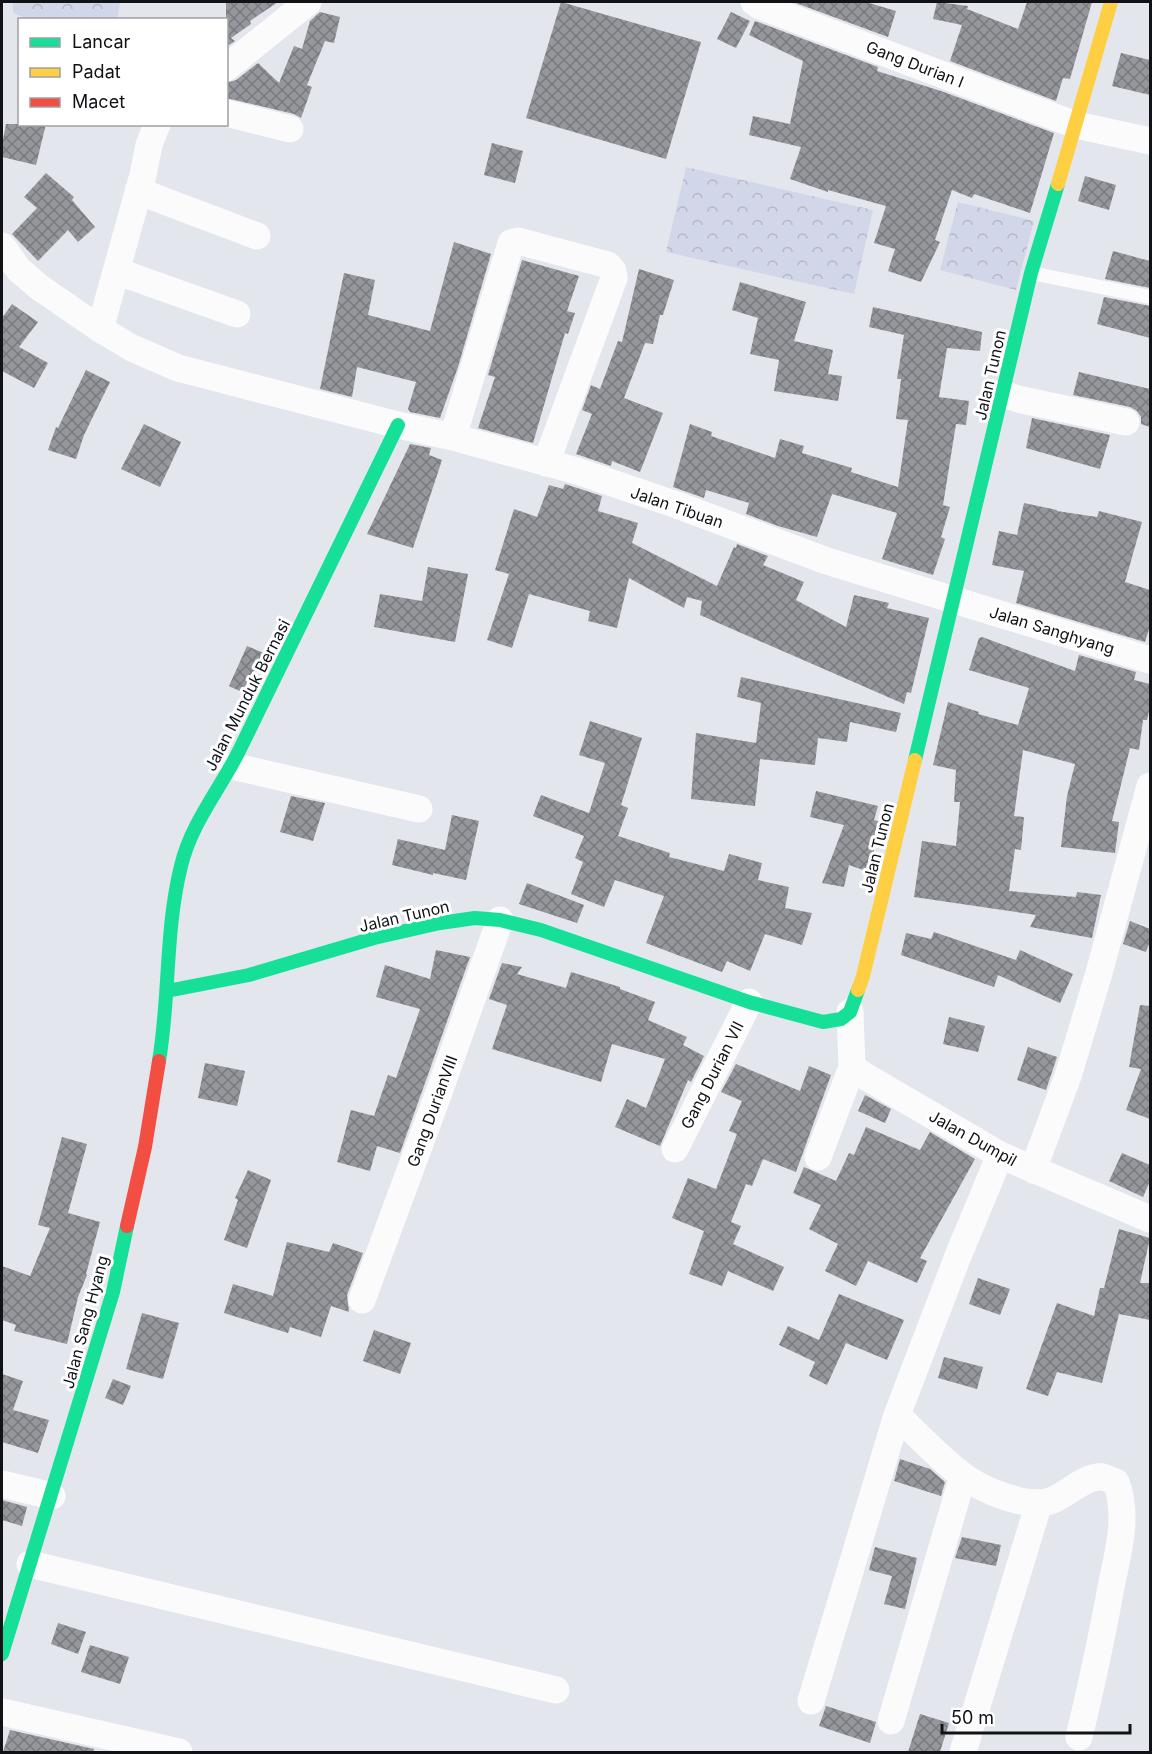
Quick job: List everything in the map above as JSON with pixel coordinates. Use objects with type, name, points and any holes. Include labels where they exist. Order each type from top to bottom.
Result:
[{"type":"street","points":[[228,66],[308,2]]},
{"type":"street","name":"Gang Durian I","points":[[754,2],[1076,125],[1150,141]]},
{"type":"street","name":"Jalan Tunon","points":[[167,991],[249,975],[374,938],[440,922],[475,918],[500,920],[541,930],[749,1002],[823,1022],[841,1019],[850,1012],[863,976],[1031,273],[1111,2]]},
{"type":"street","points":[[228,113],[290,129]]},
{"type":"street","points":[[100,329],[149,145],[156,126]]},
{"type":"street","points":[[138,192],[257,236]]},
{"type":"street","points":[[453,437],[511,243],[518,241],[608,265],[613,271],[614,278],[546,463]]},
{"type":"street","name":"Jalan Tibuan","points":[[2,246],[19,270],[32,282],[132,348],[178,368],[453,437],[546,463],[677,505],[827,561],[954,600]]},
{"type":"street","points":[[116,271],[237,314]]},
{"type":"street","points":[[1003,394],[1126,422]]},
{"type":"street","name":"Jalan Munduk Bernasi","points":[[167,991],[170,930],[181,866],[191,835],[232,766],[398,425]]},
{"type":"street","name":"Jalan Sanghyang","points":[[954,600],[1150,660]]},
{"type":"street","points":[[232,766],[419,809]]},
{"type":"street","points":[[1033,1170],[1068,1076],[1145,823],[1150,786]]},
{"type":"street","name":"Gang DurianVIII","points":[[362,1300],[500,920]]},
{"type":"street","name":"Jalan Sang Hyang","points":[[2,1654],[113,1292],[145,1147],[164,1028],[167,991]]},
{"type":"street","name":"Gang Durian VII","points":[[675,1149],[749,1002]]},
{"type":"street","points":[[818,1157],[852,1068],[850,1012]]},
{"type":"street","name":"Jalan Dumpil","points":[[852,1068],[1000,1155],[1150,1219]]},
{"type":"street","points":[[811,1701],[897,1415],[958,1256],[1000,1155]]},
{"type":"street","points":[[897,1415],[963,1476],[1021,1502],[1052,1501],[1092,1478],[1103,1477],[1116,1482],[1121,1494],[1123,1525],[1102,1638],[1079,1737]]},
{"type":"street","points":[[891,1721],[963,1476]]},
{"type":"street","points":[[2,1484],[52,1496]]},
{"type":"street","points":[[963,1752],[1039,1503]]},
{"type":"street","points":[[30,1564],[556,1690]]},
{"type":"street","points":[[2,1712],[179,1752]]},
{"type":"lane","points":[[1031,273],[1150,297]]},
{"type":"green space","points":[[13,2],[120,2],[117,18],[26,18],[13,13]]},
{"type":"green space","points":[[686,167],[873,210],[854,294],[666,252]]},
{"type":"green space","points":[[958,202],[1034,221],[1016,290],[940,270]]},
{"type":"building","points":[[226,2],[278,2],[250,21],[251,24],[231,38],[235,41],[228,46],[228,18],[226,18]]},
{"type":"building","points":[[561,2],[701,42],[666,159],[526,118]]},
{"type":"building","points":[[793,2],[866,2],[896,11],[888,37]]},
{"type":"building","points":[[937,2],[968,6],[967,9],[1018,29],[1027,2],[1092,2],[1070,79],[1063,78],[1056,101],[950,61],[962,25],[933,19]]},
{"type":"building","points":[[320,12],[340,17],[334,43],[325,41],[307,85],[312,87],[301,118],[294,114],[228,98],[228,82],[236,80],[258,63],[279,83],[294,46],[302,49],[310,21]]},
{"type":"building","points":[[731,12],[750,21],[736,48],[717,39]]},
{"type":"building","points":[[755,21],[878,67],[877,71],[941,91],[1054,133],[1030,213],[974,194],[972,198],[952,190],[935,240],[940,242],[921,282],[888,271],[895,249],[874,243],[886,206],[828,190],[828,192],[790,179],[801,147],[749,135],[753,116],[790,124],[803,61],[749,35]]},
{"type":"building","points":[[1121,53],[1150,60],[1150,95],[1112,86]]},
{"type":"building","points":[[6,124],[46,126],[36,165],[2,157]]},
{"type":"building","points":[[492,143],[523,151],[515,183],[484,175]]},
{"type":"building","points":[[46,173],[74,197],[72,200],[95,227],[78,242],[68,230],[38,261],[12,234],[37,208],[24,197]]},
{"type":"building","points":[[1085,176],[1116,185],[1109,210],[1078,201]]},
{"type":"building","points":[[454,242],[491,254],[458,367],[440,418],[410,412],[408,409],[416,382],[357,367],[352,397],[320,389],[344,273],[375,280],[368,315],[430,331]]},
{"type":"building","points":[[1113,251],[1150,261],[1150,288],[1105,279]]},
{"type":"building","points":[[522,260],[579,276],[567,311],[575,313],[568,334],[565,333],[533,443],[478,428],[495,377],[488,375]]},
{"type":"building","points":[[639,269],[674,280],[663,315],[660,315],[653,344],[645,343],[624,398],[663,413],[640,472],[612,461],[611,466],[576,454],[592,414],[582,410],[591,385],[600,389],[618,341],[622,342]]},
{"type":"building","points":[[740,282],[806,302],[794,341],[833,350],[828,374],[842,376],[838,401],[774,391],[779,360],[750,354],[758,318],[732,310]]},
{"type":"building","points":[[1104,297],[1150,306],[1150,338],[1097,324]]},
{"type":"building","points":[[12,304],[38,322],[19,347],[48,363],[34,388],[2,371],[2,318]]},
{"type":"building","points":[[873,307],[982,332],[980,351],[947,348],[939,397],[969,401],[966,425],[956,424],[943,505],[950,507],[941,537],[945,539],[933,575],[882,559],[897,513],[832,494],[817,537],[746,514],[749,503],[706,490],[704,498],[673,487],[690,424],[712,432],[711,436],[775,458],[780,439],[804,446],[802,453],[852,468],[851,472],[898,487],[908,420],[896,419],[901,379],[897,379],[904,335],[869,327]]},
{"type":"building","points":[[86,370],[110,382],[84,435],[76,459],[48,450],[56,427],[58,428]]},
{"type":"building","points":[[1079,372],[1150,389],[1150,427],[1141,424],[1141,417],[1130,407],[1073,395]]},
{"type":"building","points":[[1032,418],[1110,435],[1100,469],[1026,448]]},
{"type":"building","points":[[144,424],[181,442],[160,487],[121,469]]},
{"type":"building","points":[[410,444],[431,448],[429,455],[442,460],[413,548],[367,534]]},
{"type":"building","points":[[565,484],[602,496],[598,511],[638,523],[632,543],[717,586],[737,544],[768,556],[763,565],[804,582],[796,600],[846,627],[854,595],[889,603],[887,608],[929,618],[911,693],[907,692],[904,704],[700,615],[702,601],[687,597],[684,608],[629,578],[617,628],[588,621],[590,611],[529,594],[512,648],[487,640],[509,574],[495,570],[514,509],[537,517],[549,485],[563,489]]},
{"type":"building","points":[[1024,503],[1097,517],[1099,511],[1142,522],[1125,582],[1150,590],[1150,626],[1145,642],[1016,603],[1024,571],[992,565],[999,531],[1017,535]]},
{"type":"building","points":[[428,567],[468,574],[455,642],[374,627],[380,594],[422,601]]},
{"type":"building","points":[[982,637],[1075,671],[1079,655],[1136,672],[1134,680],[1150,684],[1150,707],[1147,720],[1143,720],[1139,750],[1130,748],[1112,821],[1119,822],[1115,853],[1061,847],[1067,796],[1075,764],[1023,750],[1014,816],[1024,817],[1021,850],[1015,849],[1009,891],[1076,897],[1077,892],[1101,895],[1092,938],[1030,927],[1036,915],[914,897],[922,841],[956,846],[960,802],[954,802],[956,770],[933,765],[948,702],[979,712],[978,714],[1018,725],[1029,688],[969,670],[979,638]]},
{"type":"building","points":[[247,646],[266,654],[246,694],[229,686]]},
{"type":"building","points":[[741,677],[901,713],[896,732],[850,722],[847,742],[818,738],[815,765],[760,759],[755,806],[691,799],[696,733],[756,743],[761,703],[737,697]]},
{"type":"building","points":[[590,721],[642,738],[621,805],[628,808],[618,836],[670,853],[669,857],[724,871],[729,854],[762,863],[758,880],[789,887],[785,908],[812,913],[802,945],[765,934],[750,971],[727,961],[722,972],[646,943],[664,896],[615,880],[604,907],[571,894],[583,862],[575,858],[584,836],[533,816],[541,795],[589,813],[605,763],[579,755]]},
{"type":"building","points":[[816,791],[878,806],[874,820],[881,822],[866,871],[849,865],[844,887],[822,883],[844,825],[810,817]]},
{"type":"building","points":[[291,796],[325,803],[313,841],[280,832]]},
{"type":"building","points":[[452,815],[479,821],[466,880],[392,865],[398,839],[445,850]]},
{"type":"building","points":[[527,883],[584,905],[577,923],[519,904]]},
{"type":"building","points":[[1130,921],[1150,929],[1150,941],[1146,952],[1123,944]]},
{"type":"building","points":[[934,932],[1016,960],[1020,950],[1073,974],[1060,1003],[998,975],[994,987],[901,955],[906,933],[931,939]]},
{"type":"building","points":[[436,950],[470,957],[400,1153],[377,1146],[370,1171],[337,1162],[351,1110],[374,1116],[388,1075],[396,1078],[420,1009],[376,997],[385,965],[430,979]]},
{"type":"building","points":[[502,963],[522,967],[517,974],[566,988],[571,972],[620,987],[620,989],[655,1002],[648,1020],[687,1037],[683,1045],[704,1056],[691,1082],[688,1080],[660,1146],[615,1127],[627,1099],[646,1108],[665,1059],[612,1044],[601,1082],[492,1049],[507,1005],[489,999]]},
{"type":"building","points":[[1140,1005],[1150,1006],[1150,1119],[1126,1110],[1141,1069],[1129,1067]]},
{"type":"building","points":[[949,1017],[985,1026],[978,1052],[943,1044]]},
{"type":"building","points":[[1028,1047],[1057,1057],[1046,1090],[1017,1080]]},
{"type":"building","points":[[205,1063],[245,1071],[237,1106],[198,1098]]},
{"type":"building","points":[[736,1064],[800,1091],[809,1066],[831,1075],[796,1172],[763,1159],[752,1186],[746,1184],[731,1222],[741,1226],[733,1244],[784,1267],[773,1291],[728,1271],[722,1286],[689,1274],[704,1231],[672,1218],[688,1178],[716,1189],[737,1134],[729,1131],[742,1101],[721,1092]]},
{"type":"building","points":[[865,1095],[891,1109],[885,1123],[858,1111]]},
{"type":"building","points":[[866,1127],[920,1150],[930,1132],[975,1159],[920,1258],[927,1261],[917,1283],[868,1261],[856,1286],[825,1271],[838,1244],[809,1229],[821,1205],[793,1193],[804,1167],[836,1181],[849,1153],[854,1155]]},
{"type":"building","points":[[62,1137],[87,1144],[68,1213],[100,1222],[67,1344],[14,1331],[16,1325],[2,1320],[2,1266],[30,1276],[50,1228],[38,1225]]},
{"type":"building","points":[[1122,1153],[1150,1165],[1150,1181],[1143,1197],[1109,1181]]},
{"type":"building","points":[[248,1170],[271,1180],[247,1248],[224,1240],[238,1200],[235,1198]]},
{"type":"building","points":[[1119,1229],[1150,1238],[1140,1283],[1150,1283],[1150,1320],[1119,1314],[1102,1383],[1057,1372],[1048,1396],[1026,1389],[1057,1303],[1094,1316],[1100,1288],[1104,1288]]},
{"type":"building","points":[[287,1242],[329,1252],[333,1243],[363,1253],[347,1295],[349,1312],[331,1306],[321,1337],[290,1327],[288,1333],[224,1313],[233,1284],[273,1296]]},
{"type":"building","points":[[978,1278],[1010,1289],[1000,1315],[969,1304]]},
{"type":"building","points":[[839,1294],[904,1320],[887,1360],[846,1343],[827,1385],[809,1376],[815,1362],[779,1345],[788,1326],[819,1340]]},
{"type":"building","points":[[142,1313],[179,1323],[163,1379],[126,1369]]},
{"type":"building","points":[[374,1330],[411,1343],[400,1374],[363,1361]]},
{"type":"building","points":[[944,1357],[983,1367],[977,1389],[938,1378]]},
{"type":"building","points":[[2,1374],[23,1381],[13,1410],[49,1420],[38,1453],[2,1442]]},
{"type":"building","points":[[113,1379],[131,1386],[123,1405],[105,1398]]},
{"type":"building","points":[[900,1459],[930,1469],[945,1482],[941,1496],[894,1481]]},
{"type":"building","points":[[2,1500],[27,1507],[22,1526],[2,1520]]},
{"type":"building","points":[[962,1537],[1001,1545],[996,1566],[955,1558]]},
{"type":"building","points":[[875,1547],[917,1558],[905,1609],[884,1604],[892,1576],[869,1570]]},
{"type":"building","points":[[58,1623],[86,1632],[78,1654],[51,1644]]},
{"type":"building","points":[[90,1645],[129,1657],[120,1684],[81,1672]]},
{"type":"building","points":[[826,1706],[876,1722],[870,1743],[819,1726]]},
{"type":"building","points":[[920,1714],[949,1723],[940,1752],[908,1752]]},
{"type":"building","points":[[10,1730],[94,1749],[93,1752],[3,1752]]},
{"type":"traffic: fast","points":[[915,760],[1031,273],[1058,184]]},
{"type":"traffic: fast","points":[[159,1061],[172,914],[186,850],[199,820],[240,749],[398,425]]},
{"type":"traffic: fast","points":[[167,991],[249,975],[374,938],[440,923],[475,918],[500,920],[541,930],[749,1002],[823,1022],[841,1019],[850,1012],[858,990]]},
{"type":"traffic: fast","points":[[2,1654],[113,1292],[127,1226]]},
{"type":"traffic: slow","points":[[1058,184],[1111,2]]},
{"type":"traffic: slow","points":[[858,990],[915,760]]},
{"type":"traffic: jam","points":[[127,1226],[145,1147],[159,1061]]}]
